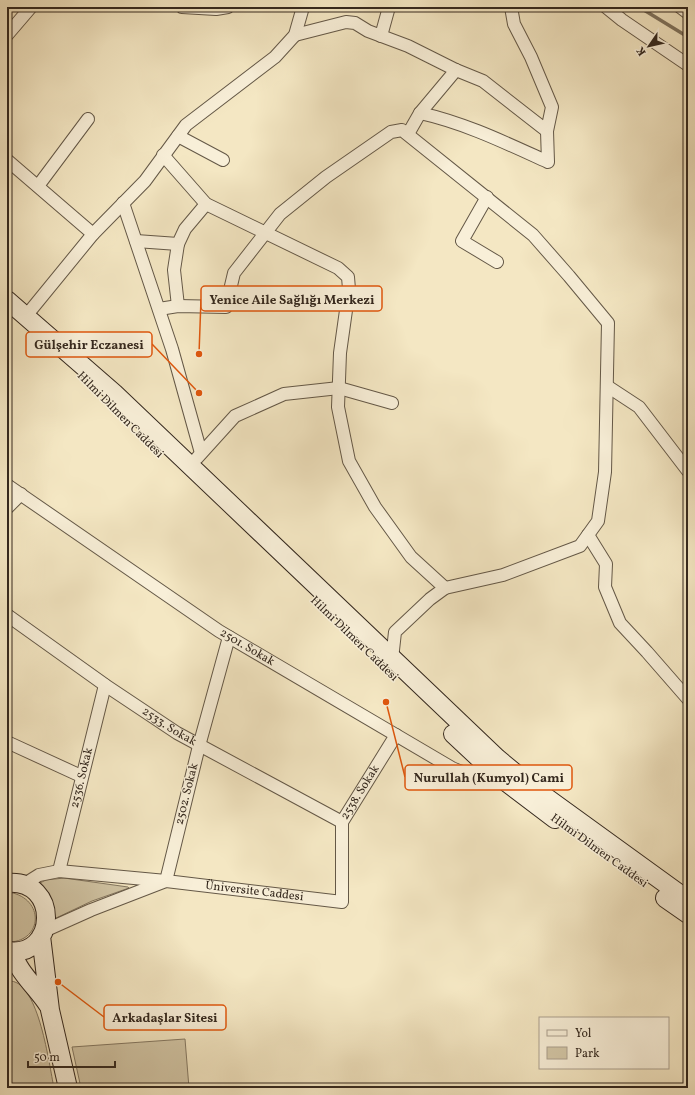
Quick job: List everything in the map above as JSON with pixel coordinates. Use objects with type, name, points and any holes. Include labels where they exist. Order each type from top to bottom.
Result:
[{"type":"street","points":[[8,32],[31,7]]},
{"type":"street","points":[[182,7],[216,9],[228,7]]},
{"type":"street","points":[[26,316],[93,234],[145,181],[186,124],[275,57],[295,35],[303,7]]},
{"type":"street","points":[[381,36],[389,7]]},
{"type":"street","points":[[420,113],[447,119],[478,130],[548,162],[547,131],[552,106],[531,57],[514,24],[511,7]]},
{"type":"street","points":[[606,7],[622,20],[688,65]]},
{"type":"street","points":[[680,7],[688,13]]},
{"type":"street","points":[[295,35],[346,22],[355,23],[483,81],[547,131]]},
{"type":"street","points":[[408,134],[420,113],[456,70]]},
{"type":"street","points":[[38,186],[88,119]]},
{"type":"street","points":[[159,309],[178,306],[226,306],[234,273],[280,214],[326,177],[391,132],[402,130],[533,235],[570,276],[608,323],[605,472],[598,521],[580,546],[503,575],[445,588],[430,599],[395,632],[392,659]]},
{"type":"street","points":[[178,136],[223,160]]},
{"type":"street","points":[[163,155],[206,204],[338,268],[348,277],[349,289],[340,353],[338,407],[349,461],[375,507],[411,557],[445,588]]},
{"type":"street","points":[[7,160],[93,234]]},
{"type":"street","points":[[487,197],[462,241],[497,262]]},
{"type":"street","points":[[123,203],[172,348],[195,459]]},
{"type":"street","points":[[178,306],[174,270],[178,244],[185,229],[206,204]]},
{"type":"street","points":[[136,241],[178,244]]},
{"type":"street","name":"Hilmi Dilmen Caddesi","points":[[7,300],[114,393],[195,459],[392,659],[523,796],[688,914]]},
{"type":"street","name":"Hilmi Dilmen Caddesi","points":[[46,335],[62,356],[106,402],[492,763],[532,787],[688,900]]},
{"type":"street","points":[[607,386],[640,407],[688,472]]},
{"type":"street","points":[[195,459],[235,416],[284,394],[339,388],[392,403]]},
{"type":"street","name":"2501. Sokak","points":[[7,485],[229,637],[396,735],[465,773],[477,774],[492,763]]},
{"type":"street","points":[[7,508],[21,494]]},
{"type":"street","points":[[588,535],[606,564],[605,587],[620,623],[688,699]]},
{"type":"street","name":"2533. Sokak","points":[[7,615],[104,685],[199,746],[342,822]]},
{"type":"street","name":"2502. Sokak","points":[[166,881],[199,746],[229,637]]},
{"type":"street","name":"2536. Sokak","points":[[59,871],[104,685]]},
{"type":"street","name":"2538. Sokak","points":[[342,902],[342,822],[396,735]]},
{"type":"street","points":[[7,742],[81,776]]},
{"type":"street","name":"Üniversite Caddesi","points":[[13,882],[59,871],[166,881],[342,902]]},
{"type":"street","name":"Üniversite Caddesi","points":[[43,933],[98,907],[166,881]]},
{"type":"street","points":[[13,882],[37,893],[43,901],[46,911],[47,921],[43,933],[31,947],[22,951],[9,953],[41,994],[50,1010]]},
{"type":"street","points":[[43,933],[50,1010],[68,1088]]},
{"type":"green space","points":[[64,878],[129,888],[92,901],[54,919],[36,885],[46,880]]},
{"type":"green space","points":[[13,893],[24,898],[31,905],[35,913],[35,921],[33,929],[27,936],[18,941],[7,942],[7,894]]},
{"type":"green space","points":[[11,981],[21,985],[29,996],[36,1010],[46,1044],[54,1088],[7,1088],[7,982]]},
{"type":"green space","points":[[185,1039],[189,1088],[81,1088],[72,1047]]},
{"type":"waterway","points":[[639,7],[688,37]]},
{"type":"place","name":"Yenice Aile Sağlığı Merkezi","points":[[199,354]]},
{"type":"place","name":"Gülşehir Eczanesi","points":[[199,393]]},
{"type":"place","name":"Nurullah (Kumyol) Cami","points":[[386,702]]},
{"type":"place","name":"Arkadaşlar Sitesi","points":[[58,982]]}]
